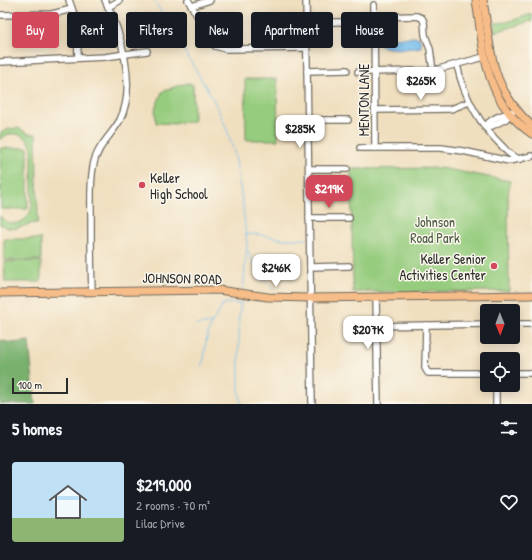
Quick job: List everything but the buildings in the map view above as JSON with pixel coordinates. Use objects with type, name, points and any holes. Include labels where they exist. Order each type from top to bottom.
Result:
[{"type":"main road","points":[[476,0],[484,57],[492,85],[532,134]]},
{"type":"main road","points":[[483,0],[492,62],[499,82],[513,111],[532,126]]},
{"type":"main road","name":"JOHNSON ROAD","points":[[0,293],[211,290],[250,295],[310,298],[532,295]]},
{"type":"street","points":[[69,0],[77,23],[78,58]]},
{"type":"street","points":[[92,292],[91,194],[93,167],[102,145],[123,113],[127,96],[125,55],[114,19],[105,0]]},
{"type":"street","points":[[188,0],[215,46],[218,48],[306,48],[312,404]]},
{"type":"street","points":[[192,6],[210,0]]},
{"type":"street","points":[[306,0],[306,12]]},
{"type":"street","points":[[108,7],[119,1]]},
{"type":"street","name":"MENTON LANE","points":[[374,5],[374,12]]},
{"type":"street","points":[[0,15],[52,14],[72,9]]},
{"type":"street","points":[[398,16],[417,16],[422,18],[424,22],[425,35],[430,49],[433,70]]},
{"type":"street","name":"MENTON LANE","points":[[374,48],[375,148]]},
{"type":"street","points":[[0,62],[125,55],[147,51]]},
{"type":"street","points":[[358,72],[433,70],[484,57]]},
{"type":"street","points":[[456,65],[461,83],[469,102],[485,128],[498,143],[515,158],[520,159]]},
{"type":"street","points":[[307,71],[347,70]]},
{"type":"street","points":[[375,110],[448,109],[458,107],[469,102]]},
{"type":"street","points":[[485,128],[506,119],[513,111]]},
{"type":"street","points":[[308,120],[348,120]]},
{"type":"street","points":[[491,157],[500,153],[501,148],[498,143]]},
{"type":"street","points":[[360,148],[441,148],[509,161],[532,156]]},
{"type":"street","points":[[309,169],[347,169]]},
{"type":"street","points":[[309,218],[349,218]]},
{"type":"street","points":[[310,267],[349,266]]},
{"type":"street","points":[[376,297],[378,404]]},
{"type":"street","points":[[376,326],[480,324]]},
{"type":"street","points":[[520,324],[532,324]]},
{"type":"street","points":[[426,325],[425,368],[428,373],[480,373]]},
{"type":"street","points":[[520,373],[532,373]]},
{"type":"street","points":[[496,392],[496,404]]},
{"type":"green space","points":[[532,14],[532,21],[495,32],[494,23],[507,22]]},
{"type":"green space","points":[[245,79],[277,79],[278,140],[246,140]]},
{"type":"green space","points":[[189,83],[193,85],[194,120],[191,122],[176,124],[156,123],[155,109],[162,92],[179,85]]},
{"type":"green space","points":[[18,128],[29,134],[36,134],[38,223],[33,223],[15,229],[5,227],[0,224],[0,216],[9,223],[19,223],[27,217],[30,212],[32,206],[32,150],[27,140],[19,134],[9,134],[0,140],[0,133],[9,129]]},
{"type":"green space","points":[[0,148],[28,148],[28,209],[1,209]]},
{"type":"green space","name":"Johnson Road Park","points":[[441,168],[510,181],[508,196],[509,291],[353,292],[351,169]]},
{"type":"green space","points":[[4,239],[41,239],[41,260],[4,260]]},
{"type":"green space","points":[[41,261],[41,282],[5,282],[4,262]]},
{"type":"green space","points":[[0,340],[12,343],[29,341],[35,404],[0,404]]},
{"type":"water","points":[[419,37],[421,47],[405,49],[387,48],[398,48],[398,38]]},
{"type":"waterway","points":[[154,0],[213,99],[226,127],[235,155],[247,245],[243,290]]},
{"type":"waterway","points":[[246,235],[255,234],[283,239],[307,239]]},
{"type":"waterway","points":[[248,251],[257,271],[274,290]]},
{"type":"waterway","points":[[241,404],[239,390],[239,317],[242,297]]},
{"type":"waterway","points":[[201,366],[204,360],[205,345],[209,330],[223,304],[240,304]]},
{"type":"waterway","points":[[196,325],[211,323]]},
{"type":"place","name":"Keller High School","points":[[142,185]]},
{"type":"place","name":"Keller Senior Activities Center","points":[[494,266]]}]
